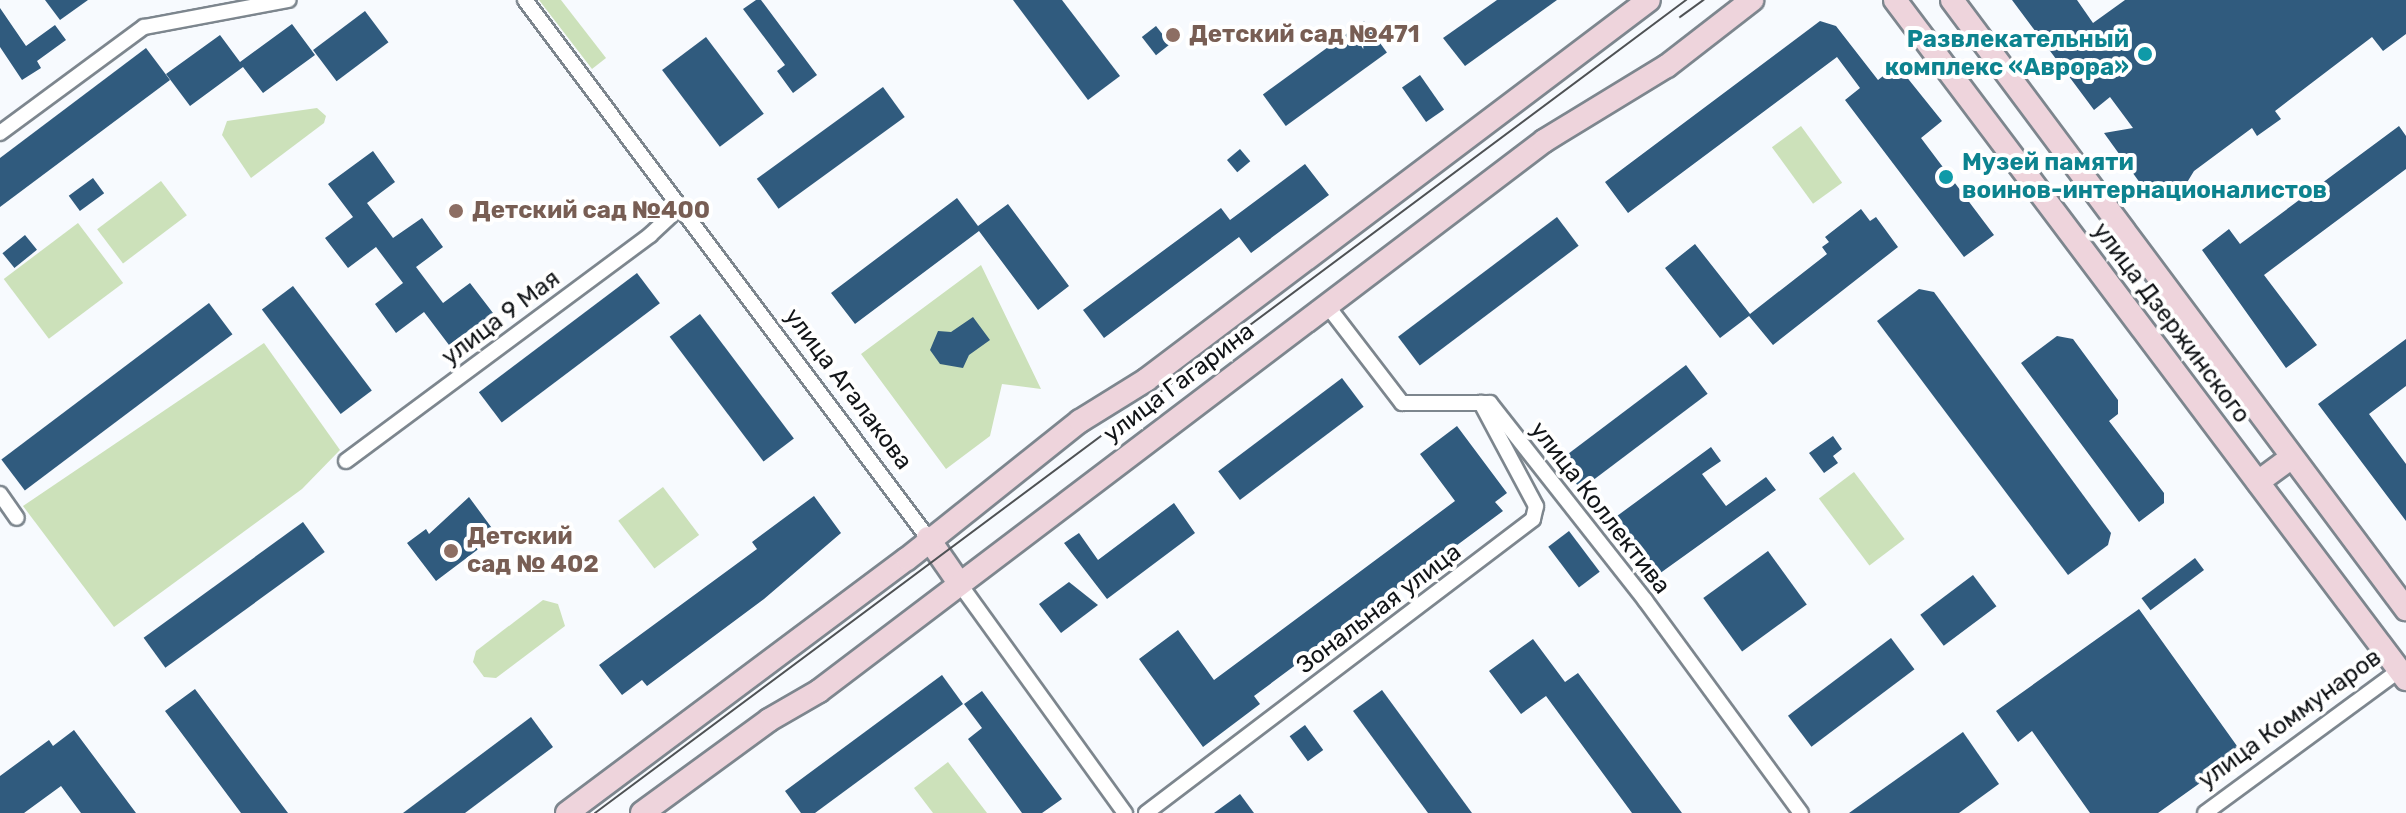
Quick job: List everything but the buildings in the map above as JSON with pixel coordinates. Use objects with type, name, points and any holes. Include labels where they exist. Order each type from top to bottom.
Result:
[{"type":"main road","name":"улица Гагарина","points":[[567,813],[1080,421],[1146,380],[1382,205],[1649,0]]},
{"type":"main road","name":"улица Гагарина","points":[[642,813],[769,720],[819,691],[1544,141],[1667,66],[1752,0]]},
{"type":"main road","name":"улица Дзержинского","points":[[1895,0],[2404,672]]},
{"type":"main road","name":"улица Дзержинского","points":[[1952,0],[2406,609]]},
{"type":"main road","points":[[2258,482],[2292,457]]},
{"type":"main road","name":"улица Агалакова","points":[[928,538],[959,583]]},
{"type":"street","points":[[0,133],[144,27],[288,0]]},
{"type":"street","name":"улица Агалакова","points":[[525,0],[928,538]]},
{"type":"street","name":"улица 9 Мая","points":[[346,461],[650,235],[680,207]]},
{"type":"street","points":[[1326,304],[1402,403],[1481,403]]},
{"type":"street","name":"Зональная улица","points":[[1146,813],[1533,519],[1536,506],[1481,403]]},
{"type":"street","name":"улица Коллектива","points":[[1481,403],[1490,403],[1645,600],[1801,813]]},
{"type":"street","points":[[0,494],[17,518]]},
{"type":"street","name":"улица Агалакова","points":[[959,583],[1125,813]]},
{"type":"street","name":"улица Коммунаров","points":[[2205,813],[2404,672]]},
{"type":"green space","points":[[539,0],[561,0],[606,58],[592,69]]},
{"type":"green space","points":[[317,108],[326,116],[324,123],[251,178],[222,135],[227,121]]},
{"type":"green space","points":[[1801,126],[1842,183],[1813,204],[1772,147]]},
{"type":"green space","points":[[161,181],[187,215],[123,263],[97,229]]},
{"type":"green space","points":[[78,223],[123,283],[49,339],[4,279]]},
{"type":"green space","points":[[981,265],[1041,389],[1002,384],[990,436],[946,469],[861,354]]},
{"type":"green space","points":[[264,343],[340,450],[302,489],[114,627],[23,506]]},
{"type":"green space","points":[[1854,472],[1905,539],[1869,566],[1819,498]]},
{"type":"green space","points":[[663,487],[699,535],[654,569],[618,521]]},
{"type":"green space","points":[[543,600],[558,604],[565,626],[496,678],[484,677],[473,662],[476,651]]},
{"type":"green space","points":[[948,762],[987,813],[933,813],[914,788]]},
{"type":"tram line","points":[[595,813],[1686,0]]},
{"type":"tram line","points":[[1680,17],[1703,0]]},
{"type":"place","name":"Детский сад №471","points":[[1173,35]]},
{"type":"place","name":"Развлекательный комплекс «Аврора»","points":[[2145,54]]},
{"type":"place","name":"Музей памяти воинов-интернационалистов","points":[[1946,177]]},
{"type":"place","name":"Детский сад №400","points":[[456,211]]},
{"type":"place","name":"Детский сад № 402","points":[[451,551]]}]
